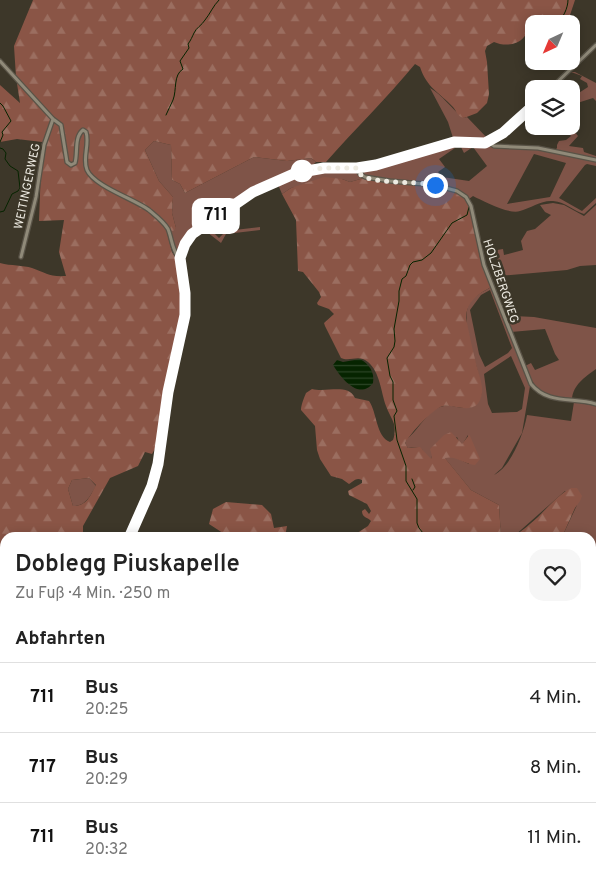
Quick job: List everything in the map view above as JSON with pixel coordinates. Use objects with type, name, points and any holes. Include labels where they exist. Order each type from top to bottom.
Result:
[{"type":"street","points":[[559,80],[596,45]]},
{"type":"street","points":[[0,61],[53,119],[61,125],[67,162],[71,165],[75,164],[77,141],[80,132],[83,130],[88,136],[85,163],[87,171],[93,179],[131,198],[163,222],[167,228],[174,250],[180,258]]},
{"type":"street","points":[[132,532],[154,478],[168,392],[185,315],[185,293],[180,258],[185,244],[192,234],[234,203],[260,188],[306,170],[357,168],[385,163],[454,142],[488,142],[503,133],[525,113]]},
{"type":"street","name":"WEITINGERWEG","points":[[21,257],[36,198],[44,144],[53,119]]},
{"type":"street","points":[[488,142],[494,146],[538,148],[596,160]]},
{"type":"street","name":"HOLZBERGWEG","points":[[357,168],[360,174],[365,177],[435,185],[457,191],[466,197],[471,206],[484,265],[531,384],[540,393],[551,398],[596,404]]},
{"type":"shaded area","points":[[571,72],[575,72],[596,83],[596,101],[593,98],[580,102],[580,92],[588,87],[587,83],[580,79],[582,76]]},
{"type":"shaded area","points":[[430,88],[460,115],[464,118],[467,117],[489,140],[454,141],[448,122]]},
{"type":"shaded area","points":[[571,136],[578,136],[569,146],[583,148],[584,152],[596,156],[596,159],[555,150],[559,141],[566,140]]},
{"type":"shaded area","points":[[154,141],[171,145],[172,180],[180,184],[185,193],[254,157],[287,161],[311,158],[316,162],[310,168],[266,183],[239,199],[193,231],[185,239],[178,252],[169,230],[176,228],[172,213],[173,197],[159,181],[145,150]]},
{"type":"shaded area","points":[[459,143],[531,148],[596,161],[596,166],[585,165],[559,198],[582,211],[596,198],[596,203],[584,214],[562,203],[553,201],[540,203],[516,212],[496,207],[473,196],[469,199],[458,191],[445,186],[364,175],[364,169],[386,165],[450,144],[455,148],[439,159],[445,167],[438,172],[442,177],[469,181],[487,166],[473,147],[464,153]],"holes":[[[534,154],[566,163],[550,197],[507,204]]]},
{"type":"shaded area","points":[[327,169],[351,170],[364,178],[350,182],[342,179],[291,188],[282,194],[277,182],[302,172]]},
{"type":"shaded area","points":[[273,183],[274,186],[246,201],[210,229],[219,238],[226,231],[260,227],[260,230],[226,234],[221,243],[203,229],[188,245],[183,261],[183,270],[188,300],[183,281],[182,258],[185,246],[191,237],[225,211]]},
{"type":"shaded area","points":[[553,203],[564,205],[584,216],[596,205],[596,265],[580,266],[567,270],[498,276],[497,250],[503,249],[504,255],[523,250],[521,241],[527,231],[535,229],[551,215],[545,212],[540,205]]},
{"type":"shaded area","points":[[491,287],[530,386],[522,433],[502,468],[494,475],[506,465],[516,449],[523,431],[527,415],[571,421],[574,402],[596,406],[596,532],[564,532],[577,505],[565,491],[519,532],[501,532],[499,505],[471,490],[444,457],[452,456],[469,464],[468,435],[462,445],[457,437],[432,456],[431,460],[423,450],[408,448],[405,443],[428,415],[438,408],[449,406],[468,408],[476,404],[480,398],[480,381],[467,327],[468,307],[479,294]],"holes":[[[490,290],[512,348],[508,353],[485,367],[479,354],[470,310],[481,295]],[[511,356],[525,388],[522,409],[517,412],[492,413],[488,404],[484,374]]]},
{"type":"shaded area","points":[[514,316],[534,317],[596,328],[596,369],[577,385],[572,399],[548,395],[542,392],[533,382],[525,366],[531,363],[535,370],[559,360],[545,329],[511,332],[506,318]]},
{"type":"shaded area","points":[[360,359],[371,369],[373,375],[373,383],[368,388],[362,390],[356,389],[345,381],[333,365],[337,360],[343,362]]},
{"type":"shaded area","points":[[89,478],[96,486],[90,497],[81,504],[73,506],[68,489],[72,480]]},
{"type":"green space","points":[[33,0],[575,0],[570,15],[525,15],[525,35],[521,40],[514,44],[506,45],[494,42],[487,46],[485,51],[489,94],[487,103],[477,113],[464,118],[458,115],[453,107],[430,85],[420,67],[415,64],[326,162],[316,162],[311,158],[287,161],[254,157],[185,193],[180,184],[172,180],[171,145],[154,141],[145,150],[159,181],[173,197],[172,213],[176,228],[173,231],[169,230],[167,233],[172,252],[178,261],[181,311],[162,409],[159,442],[152,454],[145,452],[138,466],[110,478],[83,526],[83,532],[0,532],[0,263],[28,267],[51,275],[66,276],[59,252],[64,220],[39,221],[42,142],[17,139],[0,142],[0,85],[20,103],[14,46]],"holes":[[[89,478],[96,485],[85,502],[78,506],[73,506],[68,489],[72,480]]]},
{"type":"green space","points":[[324,177],[350,182],[364,178],[434,186],[457,192],[465,198],[470,207],[480,258],[491,287],[474,299],[468,307],[466,318],[482,393],[480,401],[471,408],[443,406],[438,408],[422,422],[405,443],[408,448],[420,447],[431,459],[430,449],[444,435],[451,432],[462,444],[469,435],[480,459],[475,465],[449,457],[445,458],[471,490],[499,505],[501,532],[359,532],[368,526],[371,521],[364,516],[362,511],[365,509],[369,514],[371,511],[367,504],[349,495],[348,491],[362,483],[362,480],[357,479],[349,484],[342,479],[331,476],[320,459],[317,450],[315,426],[301,410],[305,395],[312,389],[347,391],[352,393],[355,398],[369,401],[379,430],[385,439],[390,442],[394,438],[395,428],[386,406],[380,382],[372,366],[365,360],[358,358],[341,358],[324,323],[334,314],[329,309],[318,305],[317,303],[321,297],[319,292],[303,272],[298,271],[296,220],[282,194],[291,188]]},
{"type":"green space","points":[[571,488],[577,488],[582,496],[564,532],[520,532],[557,498]]},
{"type":"green space","points":[[226,502],[262,505],[271,514],[274,528],[287,526],[286,532],[221,532],[209,524],[213,509]]},
{"type":"waterway","points":[[166,115],[174,96],[178,75],[183,69],[180,61],[189,48],[188,44],[195,31],[204,22],[219,0]]},
{"type":"waterway","points":[[564,15],[568,0]]},
{"type":"waterway","points":[[0,103],[11,121],[2,132],[3,135],[0,142]]},
{"type":"waterway","points":[[0,148],[6,153],[5,159],[10,166],[18,171],[20,188],[12,194],[4,211],[0,212]]},
{"type":"waterway","points":[[422,532],[417,523],[417,499],[406,481],[406,466],[397,440],[394,416],[397,411],[393,400],[393,382],[387,358],[394,347],[394,329],[402,279],[406,276],[413,262],[422,260],[431,253],[452,223],[467,215],[469,207]]},
{"type":"waterway","points":[[412,479],[415,487],[413,490]]},
{"type":"bus line","name":"711","points":[[131,532],[152,486],[158,464],[168,392],[185,315],[185,293],[180,258],[188,238],[234,203],[267,184],[296,173],[324,168],[357,168],[376,165],[454,142],[485,143],[503,133],[525,113]]},
{"type":"route","points":[[302,171],[324,168],[357,168],[360,174],[365,177],[435,185]]}]
